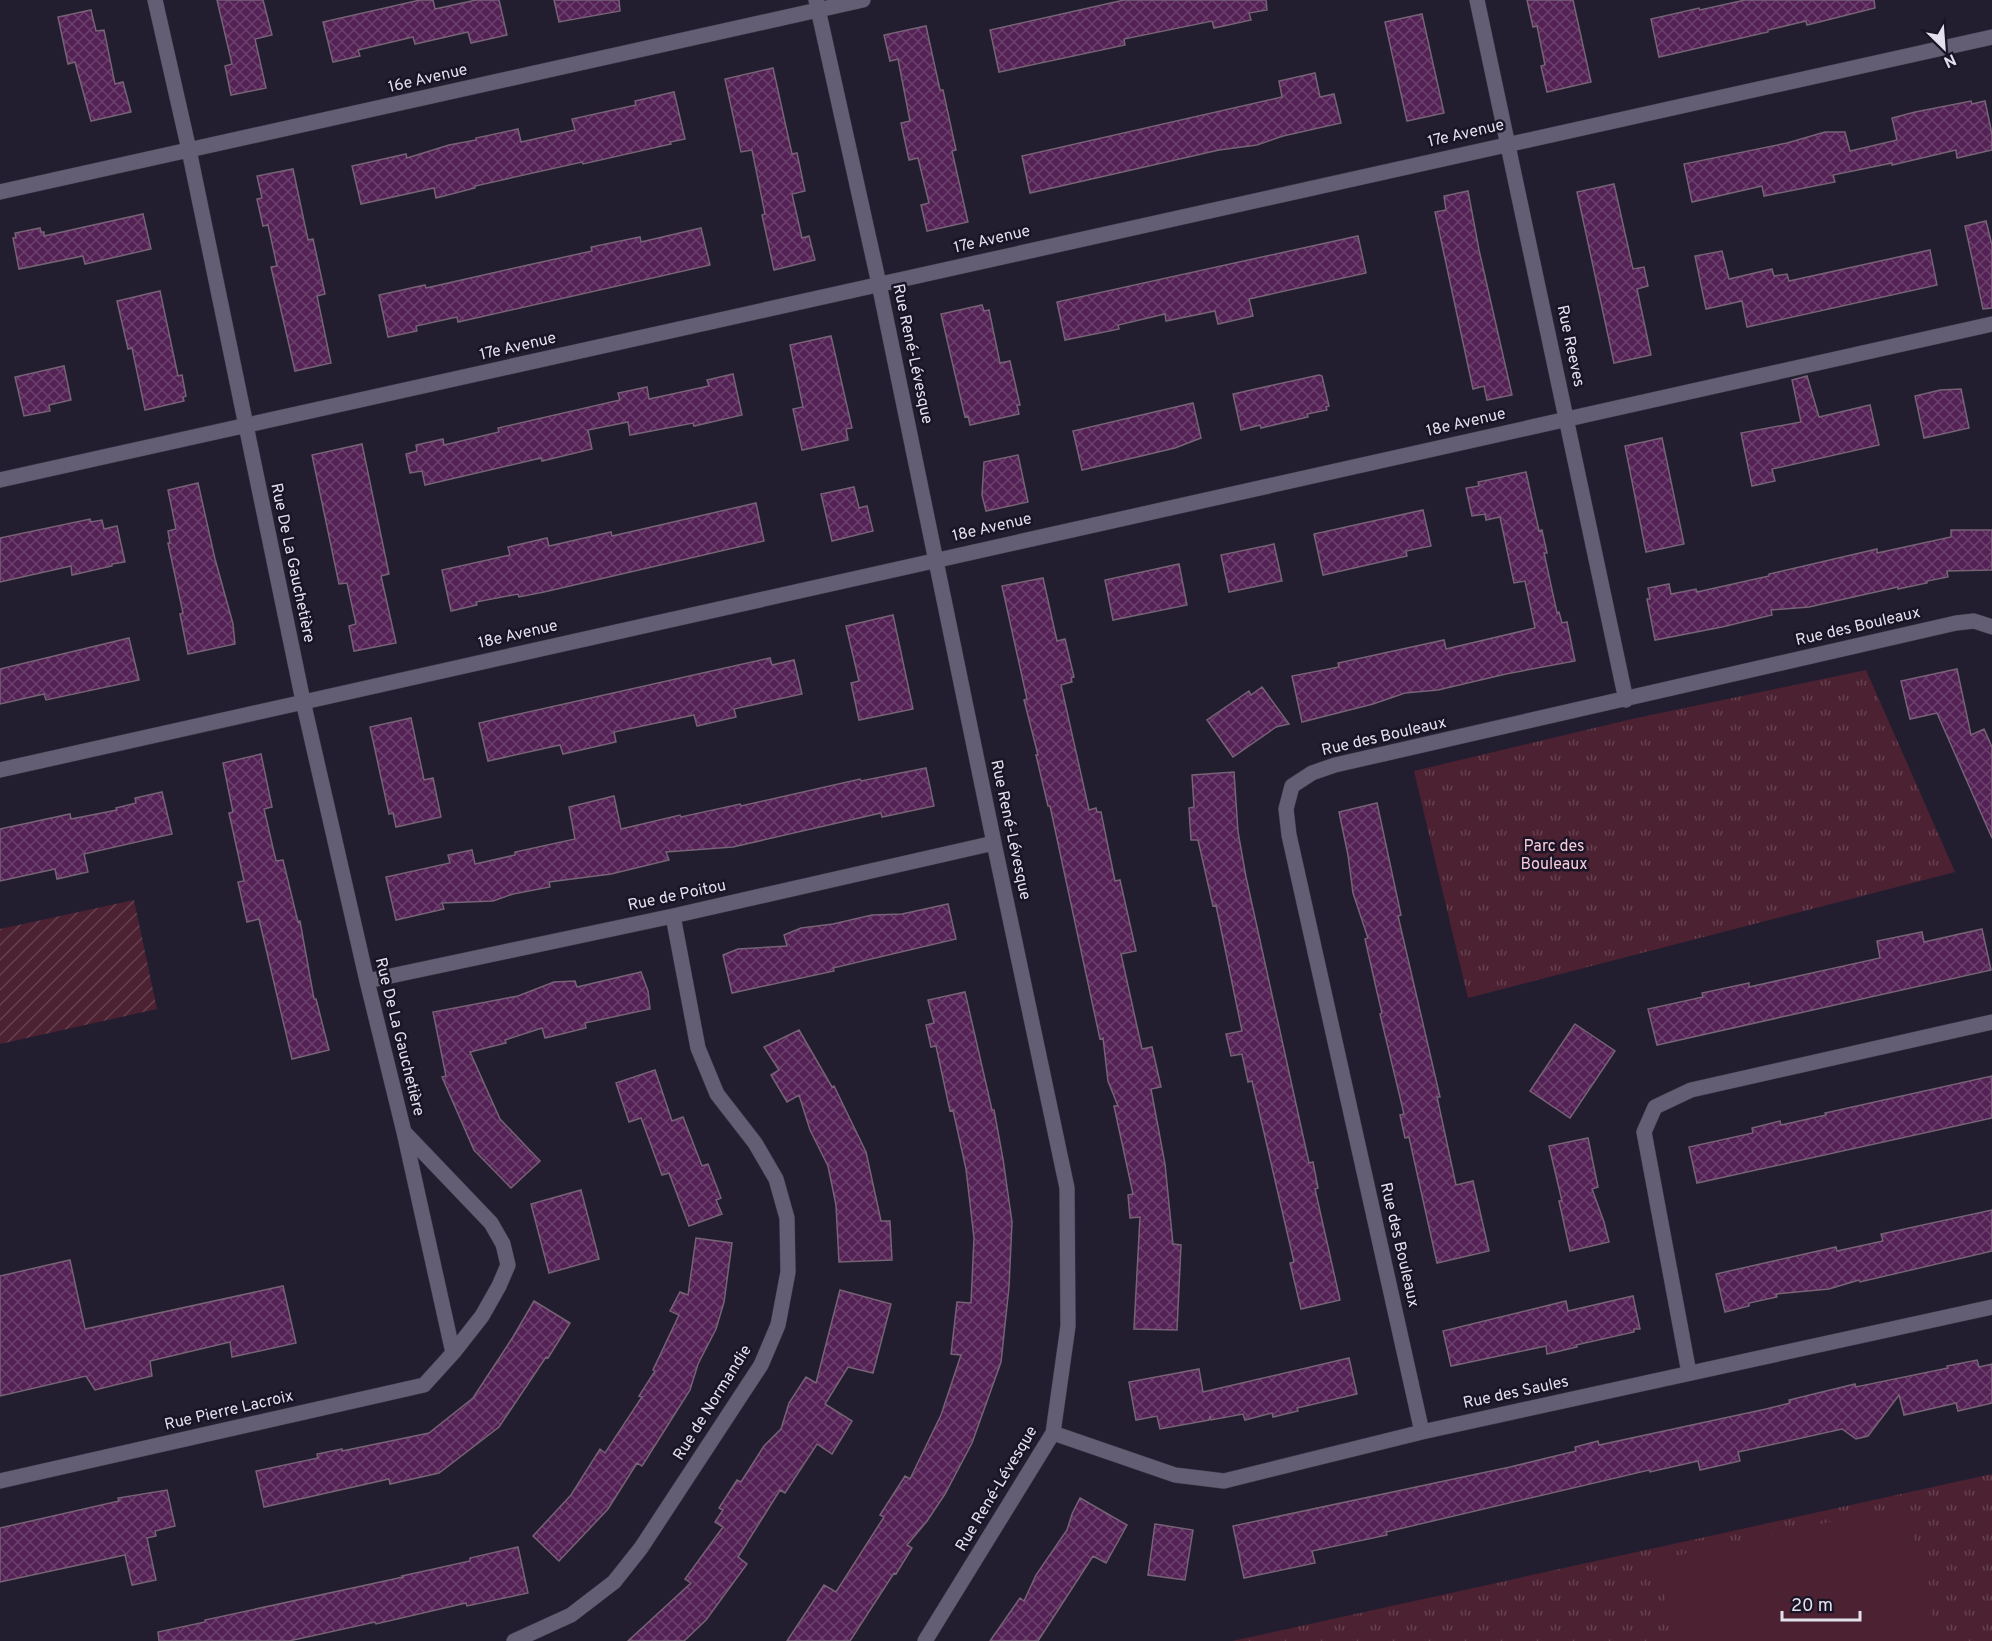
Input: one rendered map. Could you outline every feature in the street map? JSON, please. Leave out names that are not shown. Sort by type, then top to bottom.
[{"type":"street","name":"Rue De La Gauchetière","points":[[155,0],[189,150],[244,426],[303,701],[453,1353]]},
{"type":"street","name":"16e Avenue","points":[[0,192],[817,5],[863,0]]},
{"type":"street","name":"Rue Reeves","points":[[1477,0],[1626,700]]},
{"type":"street","name":"Rue René-Lévesque","points":[[817,5],[879,284],[1067,1188],[1068,1326],[1053,1434],[925,1641]]},
{"type":"street","name":"17e Avenue","points":[[0,480],[1992,37]]},
{"type":"street","name":"18e Avenue","points":[[0,770],[1992,324]]},
{"type":"street","name":"Rue des Bouleaux","points":[[1422,1432],[1289,835],[1286,808],[1292,786],[1312,773],[1335,765],[1956,623],[1974,621],[1992,627]]},
{"type":"street","name":"Rue de Poitou","points":[[367,981],[673,916],[994,843]]},
{"type":"street","name":"Rue de Normandie","points":[[514,1641],[571,1615],[614,1582],[642,1548],[761,1365],[778,1325],[788,1272],[788,1218],[776,1179],[755,1143],[717,1094],[698,1048],[673,916]]},
{"type":"street","points":[[1689,1373],[1644,1132],[1655,1107],[1691,1090],[1992,1022]]},
{"type":"street","name":"Rue De La Gauchetière","points":[[404,1132],[491,1223],[503,1244],[508,1265],[482,1316],[453,1353]]},
{"type":"street","name":"Rue des Saules","points":[[1053,1434],[1175,1475],[1224,1481],[1422,1432],[1992,1307]]},
{"type":"street","name":"Rue Pierre Lacroix","points":[[0,1481],[424,1385],[453,1353]]},
{"type":"green space","name":"Parc des Bouleaux","points":[[1866,670],[1955,872],[1468,998],[1414,771],[1632,719]]},
{"type":"green space","points":[[134,900],[157,1009],[0,1044],[0,929]]},
{"type":"green space","points":[[1992,1474],[1992,1641],[1232,1641]]},
{"type":"green space","points":[[1907,1505],[1937,1641],[1675,1641],[1657,1560]]},
{"type":"building","points":[[217,0],[263,0],[272,35],[255,39],[266,88],[231,95],[225,66],[232,64]]},
{"type":"building","points":[[420,0],[433,0],[435,9],[476,0],[499,0],[507,35],[471,43],[468,32],[415,44],[413,37],[358,50],[360,56],[333,62],[323,22]]},
{"type":"building","points":[[554,0],[619,0],[620,11],[559,22]]},
{"type":"building","points":[[1124,0],[1266,0],[1267,10],[1249,13],[1251,20],[1214,28],[1212,21],[1124,39],[1125,45],[999,72],[990,30]]},
{"type":"building","points":[[1527,0],[1573,0],[1591,82],[1547,92],[1541,66],[1545,65],[1537,26],[1533,27]]},
{"type":"building","points":[[1745,0],[1874,0],[1875,8],[1807,25],[1806,21],[1659,57],[1651,19]]},
{"type":"building","points":[[91,10],[96,31],[104,30],[115,84],[123,82],[131,112],[91,121],[75,62],[68,64],[58,17]]},
{"type":"building","points":[[1422,14],[1444,113],[1407,121],[1385,22]]},
{"type":"building","points":[[926,26],[956,150],[952,151],[968,222],[927,231],[921,205],[929,203],[918,158],[909,160],[901,123],[910,121],[898,59],[890,61],[884,35]]},
{"type":"building","points":[[773,68],[792,154],[797,153],[805,191],[792,194],[802,238],[809,236],[815,260],[774,270],[762,215],[765,214],[752,150],[741,152],[725,79]]},
{"type":"building","points":[[1315,73],[1320,97],[1334,94],[1341,123],[1283,136],[1257,145],[1219,150],[1030,193],[1022,156],[1282,97],[1279,81]]},
{"type":"building","points":[[674,92],[685,139],[583,164],[582,162],[475,186],[475,188],[436,198],[434,188],[361,204],[352,166],[406,154],[407,158],[449,145],[518,129],[521,142],[575,130],[572,119],[636,105],[635,101]]},
{"type":"building","points":[[1971,101],[1972,104],[1985,101],[1992,134],[1992,150],[1957,158],[1956,150],[1892,165],[1892,163],[1833,175],[1835,182],[1764,196],[1762,186],[1692,202],[1684,164],[1787,143],[1825,132],[1845,132],[1850,151],[1897,140],[1892,118]]},
{"type":"building","points":[[293,169],[308,240],[313,239],[325,294],[317,296],[331,363],[295,371],[271,267],[277,266],[268,225],[263,226],[257,199],[262,198],[257,176]]},
{"type":"building","points":[[1614,184],[1633,269],[1644,267],[1648,286],[1637,289],[1651,355],[1614,363],[1577,192]]},
{"type":"building","points":[[1468,191],[1512,395],[1487,400],[1484,386],[1473,389],[1435,212],[1446,210],[1444,196]]},
{"type":"building","points":[[143,214],[151,249],[85,264],[83,256],[19,269],[13,238],[16,238],[15,233],[40,228],[44,236]]},
{"type":"building","points":[[1986,221],[1992,245],[1992,308],[1983,309],[1965,226]]},
{"type":"building","points":[[701,228],[710,265],[458,322],[457,317],[416,326],[417,331],[388,337],[379,295],[425,285],[426,288],[592,251],[591,247],[640,237],[641,242]]},
{"type":"building","points":[[1358,236],[1366,273],[1249,299],[1253,316],[1218,324],[1215,311],[1166,321],[1165,314],[1118,325],[1119,329],[1065,340],[1057,302]]},
{"type":"building","points":[[1930,250],[1937,285],[1747,327],[1742,301],[1706,309],[1695,256],[1722,251],[1729,279],[1772,269],[1774,276],[1787,274],[1789,281]]},
{"type":"building","points":[[160,291],[178,376],[182,375],[186,396],[183,397],[184,401],[145,410],[132,348],[128,349],[117,301]]},
{"type":"building","points":[[982,305],[984,311],[989,310],[1000,363],[1010,361],[1020,405],[1017,405],[1019,414],[970,425],[968,416],[965,417],[941,314]]},
{"type":"building","points":[[831,336],[852,428],[846,429],[848,440],[802,450],[793,409],[803,407],[790,345]]},
{"type":"building","points":[[64,366],[71,400],[49,405],[50,411],[24,416],[15,377]]},
{"type":"building","points":[[733,374],[742,415],[694,426],[693,423],[630,435],[628,422],[588,430],[592,449],[542,461],[541,458],[425,485],[422,471],[410,473],[406,454],[417,451],[416,445],[443,439],[444,445],[499,432],[498,428],[620,400],[618,393],[647,387],[649,399],[709,386],[707,380]]},
{"type":"building","points":[[1322,376],[1329,406],[1326,407],[1327,410],[1261,428],[1260,425],[1241,430],[1233,394]]},
{"type":"building","points":[[1807,376],[1819,417],[1870,405],[1879,445],[1772,469],[1775,481],[1752,486],[1741,433],[1801,422],[1792,380]]},
{"type":"building","points":[[1961,389],[1969,428],[1924,438],[1915,396],[1940,390]]},
{"type":"building","points":[[1193,403],[1201,438],[1175,448],[1082,470],[1073,431]]},
{"type":"building","points":[[1662,438],[1684,544],[1646,552],[1625,446]]},
{"type":"building","points":[[362,444],[389,574],[381,576],[396,643],[354,651],[349,626],[356,624],[347,583],[339,584],[312,455]]},
{"type":"building","points":[[1018,455],[1028,502],[986,511],[982,495],[984,462]]},
{"type":"building","points":[[1526,472],[1539,531],[1542,530],[1547,553],[1544,553],[1557,613],[1559,612],[1562,623],[1567,622],[1575,661],[1438,690],[1405,693],[1373,704],[1302,722],[1292,676],[1339,667],[1338,663],[1444,640],[1446,649],[1535,628],[1525,581],[1514,583],[1500,517],[1486,520],[1485,514],[1472,516],[1466,488],[1479,486],[1478,482]]},
{"type":"building","points":[[198,483],[215,559],[233,624],[235,644],[188,654],[180,614],[183,613],[168,543],[170,543],[168,531],[176,529],[168,490]]},
{"type":"building","points":[[854,487],[859,508],[867,506],[873,531],[832,541],[821,494]]},
{"type":"building","points":[[756,503],[764,541],[544,592],[519,597],[518,594],[476,602],[477,605],[451,611],[442,570],[510,555],[508,547],[547,538],[549,546],[611,532],[612,536]]},
{"type":"building","points":[[1423,510],[1431,546],[1406,551],[1407,556],[1323,575],[1314,534]]},
{"type":"building","points":[[90,519],[91,522],[102,520],[104,529],[117,526],[125,562],[72,575],[71,566],[0,582],[0,538]]},
{"type":"building","points":[[1951,530],[1992,530],[1992,570],[1947,571],[1948,577],[1927,581],[1927,583],[1898,589],[1898,587],[1809,607],[1771,610],[1772,615],[1655,640],[1647,599],[1650,599],[1648,588],[1669,584],[1671,594],[1696,589],[1697,592],[1877,549],[1877,553],[1951,537]]},
{"type":"building","points":[[1274,544],[1282,581],[1229,592],[1221,555]]},
{"type":"building","points":[[1179,564],[1187,605],[1113,620],[1105,580]]},
{"type":"building","points":[[1043,578],[1057,641],[1065,639],[1074,677],[1071,678],[1072,682],[1061,685],[1089,810],[1096,808],[1097,812],[1101,812],[1115,881],[1120,880],[1136,951],[1121,954],[1142,1049],[1152,1047],[1161,1087],[1151,1089],[1165,1164],[1173,1244],[1181,1245],[1177,1330],[1134,1329],[1140,1217],[1130,1218],[1128,1195],[1133,1194],[1114,1106],[1118,1106],[1108,1081],[1103,1038],[1100,1039],[1050,806],[1048,806],[1036,755],[1038,755],[1024,700],[1027,699],[1002,586]]},
{"type":"building","points":[[893,615],[913,709],[859,720],[851,683],[859,681],[846,626]]},
{"type":"building","points":[[129,638],[139,680],[46,700],[44,694],[0,704],[0,669]]},
{"type":"building","points":[[770,658],[772,665],[794,660],[802,694],[734,709],[736,717],[697,726],[694,715],[614,732],[616,742],[563,754],[560,745],[488,761],[479,723]]},
{"type":"building","points":[[1957,669],[1971,735],[1984,729],[1992,747],[1992,838],[1937,713],[1910,719],[1901,681]]},
{"type":"building","points":[[1262,687],[1289,724],[1276,727],[1233,757],[1207,720],[1249,691],[1251,695]]},
{"type":"building","points":[[411,718],[424,780],[433,778],[441,817],[396,827],[393,813],[389,814],[370,727]]},
{"type":"building","points":[[261,754],[272,807],[264,809],[276,861],[283,860],[298,922],[300,921],[314,999],[316,999],[329,1050],[292,1059],[259,919],[247,922],[238,882],[244,881],[229,813],[233,812],[223,763]]},
{"type":"building","points":[[926,768],[934,806],[882,817],[881,813],[733,847],[666,852],[669,860],[611,874],[549,882],[550,887],[513,894],[493,901],[442,903],[444,909],[396,920],[386,877],[450,863],[448,855],[472,850],[475,864],[515,855],[515,852],[575,839],[569,807],[614,796],[621,829],[680,815],[681,817],[740,804],[741,806],[860,779],[861,781]]},
{"type":"building","points":[[1234,772],[1238,832],[1246,877],[1309,1163],[1313,1162],[1318,1188],[1315,1189],[1340,1300],[1301,1309],[1290,1263],[1294,1262],[1252,1081],[1248,1082],[1242,1054],[1231,1056],[1226,1034],[1242,1031],[1216,905],[1213,906],[1198,840],[1191,840],[1189,808],[1194,807],[1192,775]]},
{"type":"building","points":[[162,792],[172,834],[84,854],[88,872],[57,879],[55,869],[0,881],[0,829],[70,814],[71,819],[117,810],[116,808],[136,803],[135,798]]},
{"type":"building","points":[[1377,803],[1401,915],[1398,916],[1440,1097],[1437,1097],[1456,1185],[1473,1181],[1489,1251],[1437,1263],[1409,1137],[1405,1138],[1400,1115],[1404,1114],[1380,1014],[1382,1013],[1365,939],[1368,938],[1353,893],[1339,812]]},
{"type":"building","points":[[948,904],[956,939],[833,968],[834,971],[732,993],[723,955],[738,949],[787,946],[784,935],[801,928],[833,924],[872,915],[902,914]]},
{"type":"building","points":[[1982,929],[1991,970],[1657,1045],[1648,1009],[1703,997],[1702,993],[1749,983],[1749,987],[1880,958],[1877,941],[1922,932],[1924,942]]},
{"type":"building","points":[[641,972],[648,991],[650,1009],[585,1023],[586,1028],[545,1038],[542,1028],[505,1040],[506,1043],[470,1052],[500,1119],[540,1161],[511,1188],[474,1150],[442,1077],[446,1076],[433,1012],[518,996],[554,982],[575,981],[577,987]]},
{"type":"building","points":[[965,992],[992,1110],[994,1110],[1012,1222],[1009,1287],[1001,1362],[972,1443],[945,1494],[907,1545],[912,1548],[850,1641],[787,1641],[824,1585],[836,1592],[884,1517],[880,1515],[905,1476],[910,1479],[941,1415],[961,1355],[951,1354],[957,1302],[971,1303],[974,1238],[966,1169],[953,1110],[950,1111],[936,1046],[931,1047],[926,1025],[934,1023],[928,1000]]},
{"type":"building","points":[[1575,1024],[1615,1051],[1570,1118],[1530,1091]]},
{"type":"building","points":[[799,1030],[832,1087],[834,1086],[866,1152],[881,1221],[890,1221],[892,1260],[839,1262],[836,1205],[828,1166],[810,1130],[799,1095],[787,1102],[771,1075],[779,1070],[764,1047]]},
{"type":"building","points":[[655,1070],[672,1121],[683,1117],[702,1166],[708,1164],[721,1198],[716,1200],[722,1214],[689,1226],[669,1173],[662,1175],[641,1118],[629,1122],[616,1083]]},
{"type":"building","points":[[1992,1076],[1992,1118],[1697,1183],[1689,1147],[1753,1133],[1752,1128],[1780,1121],[1781,1125]]},
{"type":"building","points":[[1588,1138],[1598,1187],[1592,1189],[1609,1242],[1570,1251],[1559,1201],[1562,1201],[1549,1146]]},
{"type":"building","points":[[581,1190],[599,1259],[549,1273],[531,1204]]},
{"type":"building","points":[[1992,1210],[1992,1251],[1860,1282],[1859,1280],[1829,1289],[1776,1294],[1777,1297],[1749,1303],[1749,1306],[1725,1312],[1716,1274],[1836,1247],[1837,1251],[1883,1241],[1881,1234]]},
{"type":"building","points":[[696,1238],[732,1243],[724,1302],[716,1329],[698,1364],[690,1390],[642,1466],[637,1463],[608,1509],[559,1561],[533,1536],[571,1495],[600,1449],[605,1453],[642,1397],[639,1396],[655,1371],[653,1370],[679,1315],[670,1311],[680,1292],[688,1295]]},
{"type":"building","points":[[70,1260],[85,1329],[283,1286],[296,1343],[232,1357],[230,1342],[150,1361],[152,1376],[95,1390],[86,1376],[0,1396],[0,1276]]},
{"type":"building","points":[[840,1290],[891,1304],[873,1373],[848,1367],[825,1404],[852,1421],[832,1454],[817,1444],[785,1493],[780,1490],[738,1557],[747,1564],[706,1620],[684,1641],[628,1641],[691,1583],[685,1579],[723,1527],[715,1522],[723,1510],[719,1508],[737,1480],[741,1482],[764,1446],[781,1429],[789,1403],[806,1377],[816,1383]]},
{"type":"building","points":[[1633,1296],[1640,1329],[1634,1329],[1634,1332],[1547,1354],[1546,1346],[1451,1366],[1443,1331],[1566,1301],[1568,1311]]},
{"type":"building","points":[[534,1301],[570,1323],[499,1427],[439,1473],[390,1484],[389,1479],[264,1507],[256,1471],[318,1458],[317,1454],[429,1433],[473,1398]]},
{"type":"building","points":[[1349,1358],[1357,1394],[1297,1408],[1298,1411],[1273,1417],[1272,1413],[1245,1420],[1243,1414],[1211,1420],[1210,1416],[1209,1420],[1160,1429],[1157,1416],[1136,1420],[1129,1382],[1199,1369],[1203,1392]]},
{"type":"building","points":[[1977,1360],[1979,1367],[1992,1364],[1992,1403],[1958,1411],[1956,1403],[1904,1415],[1899,1395],[1868,1436],[1856,1439],[1842,1429],[1738,1452],[1740,1461],[1700,1470],[1698,1461],[1650,1472],[1649,1470],[1386,1532],[1387,1535],[1312,1551],[1315,1563],[1244,1578],[1233,1526],[1510,1467],[1576,1451],[1575,1447],[1598,1441],[1599,1445],[1766,1409],[1790,1403],[1789,1400],[1855,1384],[1856,1387]]},
{"type":"building","points":[[167,1490],[175,1526],[155,1531],[156,1536],[147,1538],[156,1580],[132,1585],[125,1555],[0,1582],[0,1528],[119,1501],[118,1498]]},
{"type":"building","points":[[1080,1498],[1127,1525],[1106,1563],[1093,1556],[1038,1641],[990,1641],[1020,1598],[1024,1601],[1036,1575],[1067,1530]]},
{"type":"building","points":[[1155,1524],[1193,1530],[1185,1580],[1148,1575]]},
{"type":"building","points":[[518,1547],[528,1593],[467,1606],[466,1603],[289,1641],[159,1641],[158,1632],[403,1577]]}]
